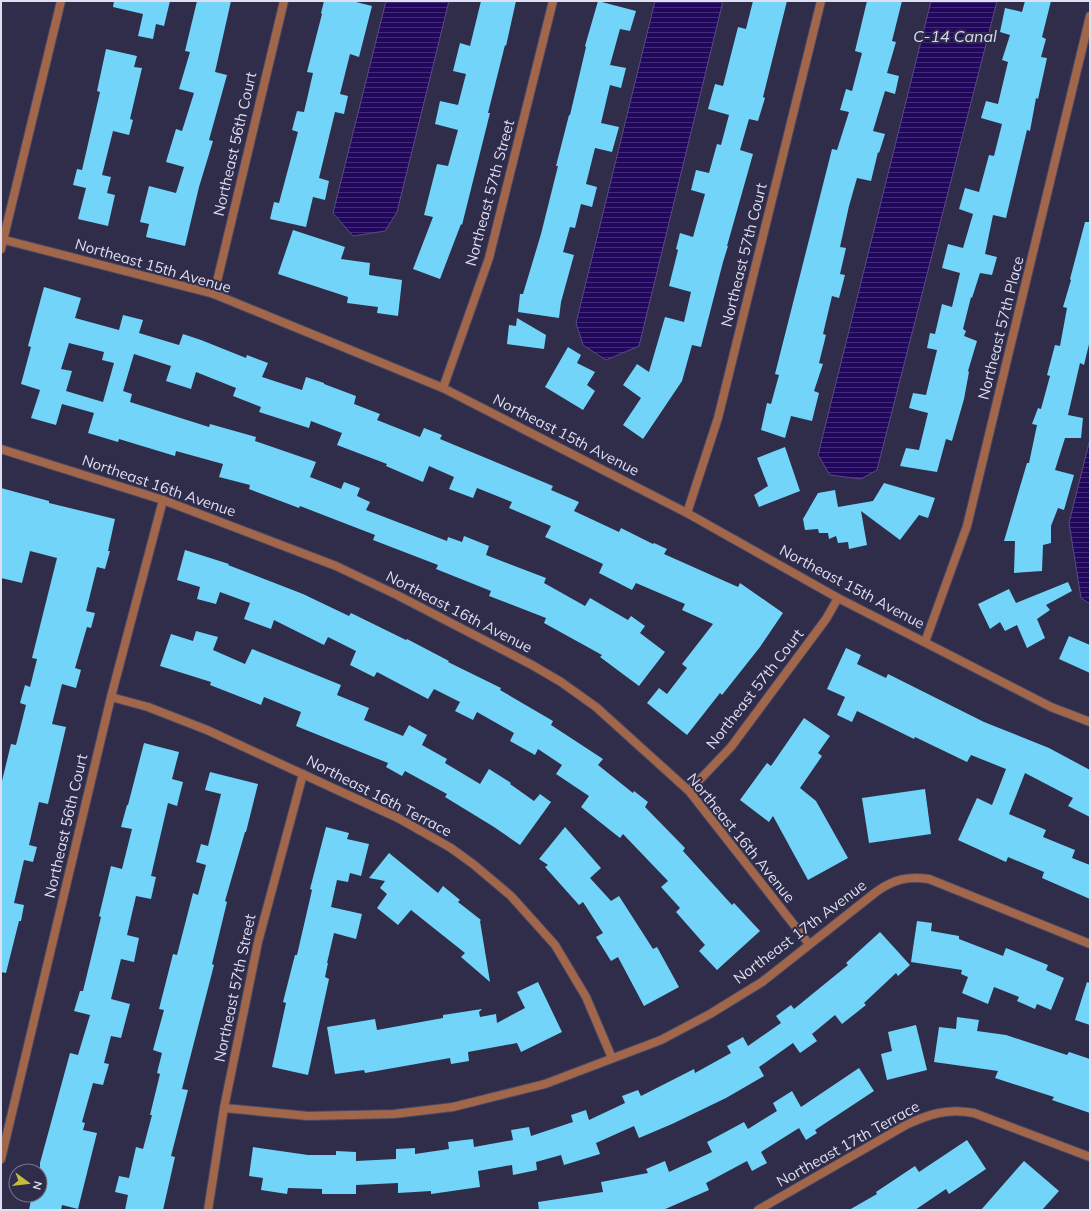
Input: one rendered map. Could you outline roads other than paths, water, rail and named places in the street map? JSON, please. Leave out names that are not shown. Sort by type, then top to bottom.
[{"type":"street","points":[[1,249],[2,239],[61,1]]},
{"type":"street","name":"Northeast 56th Court","points":[[214,294],[284,1]]},
{"type":"street","name":"Northeast 57th Street","points":[[443,388],[489,258],[552,1]]},
{"type":"street","name":"Northeast 57th Court","points":[[687,513],[718,418],[821,1]]},
{"type":"street","name":"Northeast 57th Place","points":[[925,642],[968,526],[1090,16]]},
{"type":"street","name":"Northeast 15th Avenue","points":[[2,239],[214,294],[443,388],[687,513],[838,598],[1051,707],[1090,722]]},
{"type":"street","name":"Northeast 16th Avenue","points":[[1,449],[163,500],[336,566],[397,595],[532,664],[561,682],[596,707],[688,791],[809,944]]},
{"type":"street","name":"Northeast 56th Court","points":[[1,1159],[111,697],[163,500]]},
{"type":"street","name":"Northeast 57th Court","points":[[688,791],[731,747],[826,619],[838,598]]},
{"type":"street","name":"Northeast 16th Terrace","points":[[111,697],[148,707],[207,730],[398,818],[451,848],[473,864],[511,896],[555,946],[586,997],[612,1058]]},
{"type":"street","name":"Northeast 57th Street","points":[[208,1210],[224,1108],[258,942],[303,774]]},
{"type":"street","name":"Northeast 17th Avenue","points":[[224,1108],[308,1116],[394,1114],[453,1107],[545,1084],[661,1040],[710,1014],[762,982],[888,884],[898,880],[915,877],[929,879],[1090,944]]},
{"type":"street","name":"Northeast 17th Terrace","points":[[758,1210],[906,1125],[926,1116],[944,1112],[960,1110],[974,1113],[1090,1157]]},
{"type":"water","points":[[386,1],[449,1],[397,212],[385,231],[353,236],[333,213]]},
{"type":"water","points":[[655,1],[723,1],[639,346],[606,360],[583,345],[576,323]]},
{"type":"water","name":"C-14 Canal","points":[[931,1],[997,1],[877,470],[861,479],[830,475],[818,455]]},
{"type":"water","points":[[1090,439],[1090,604],[1081,598],[1069,523]]}]
